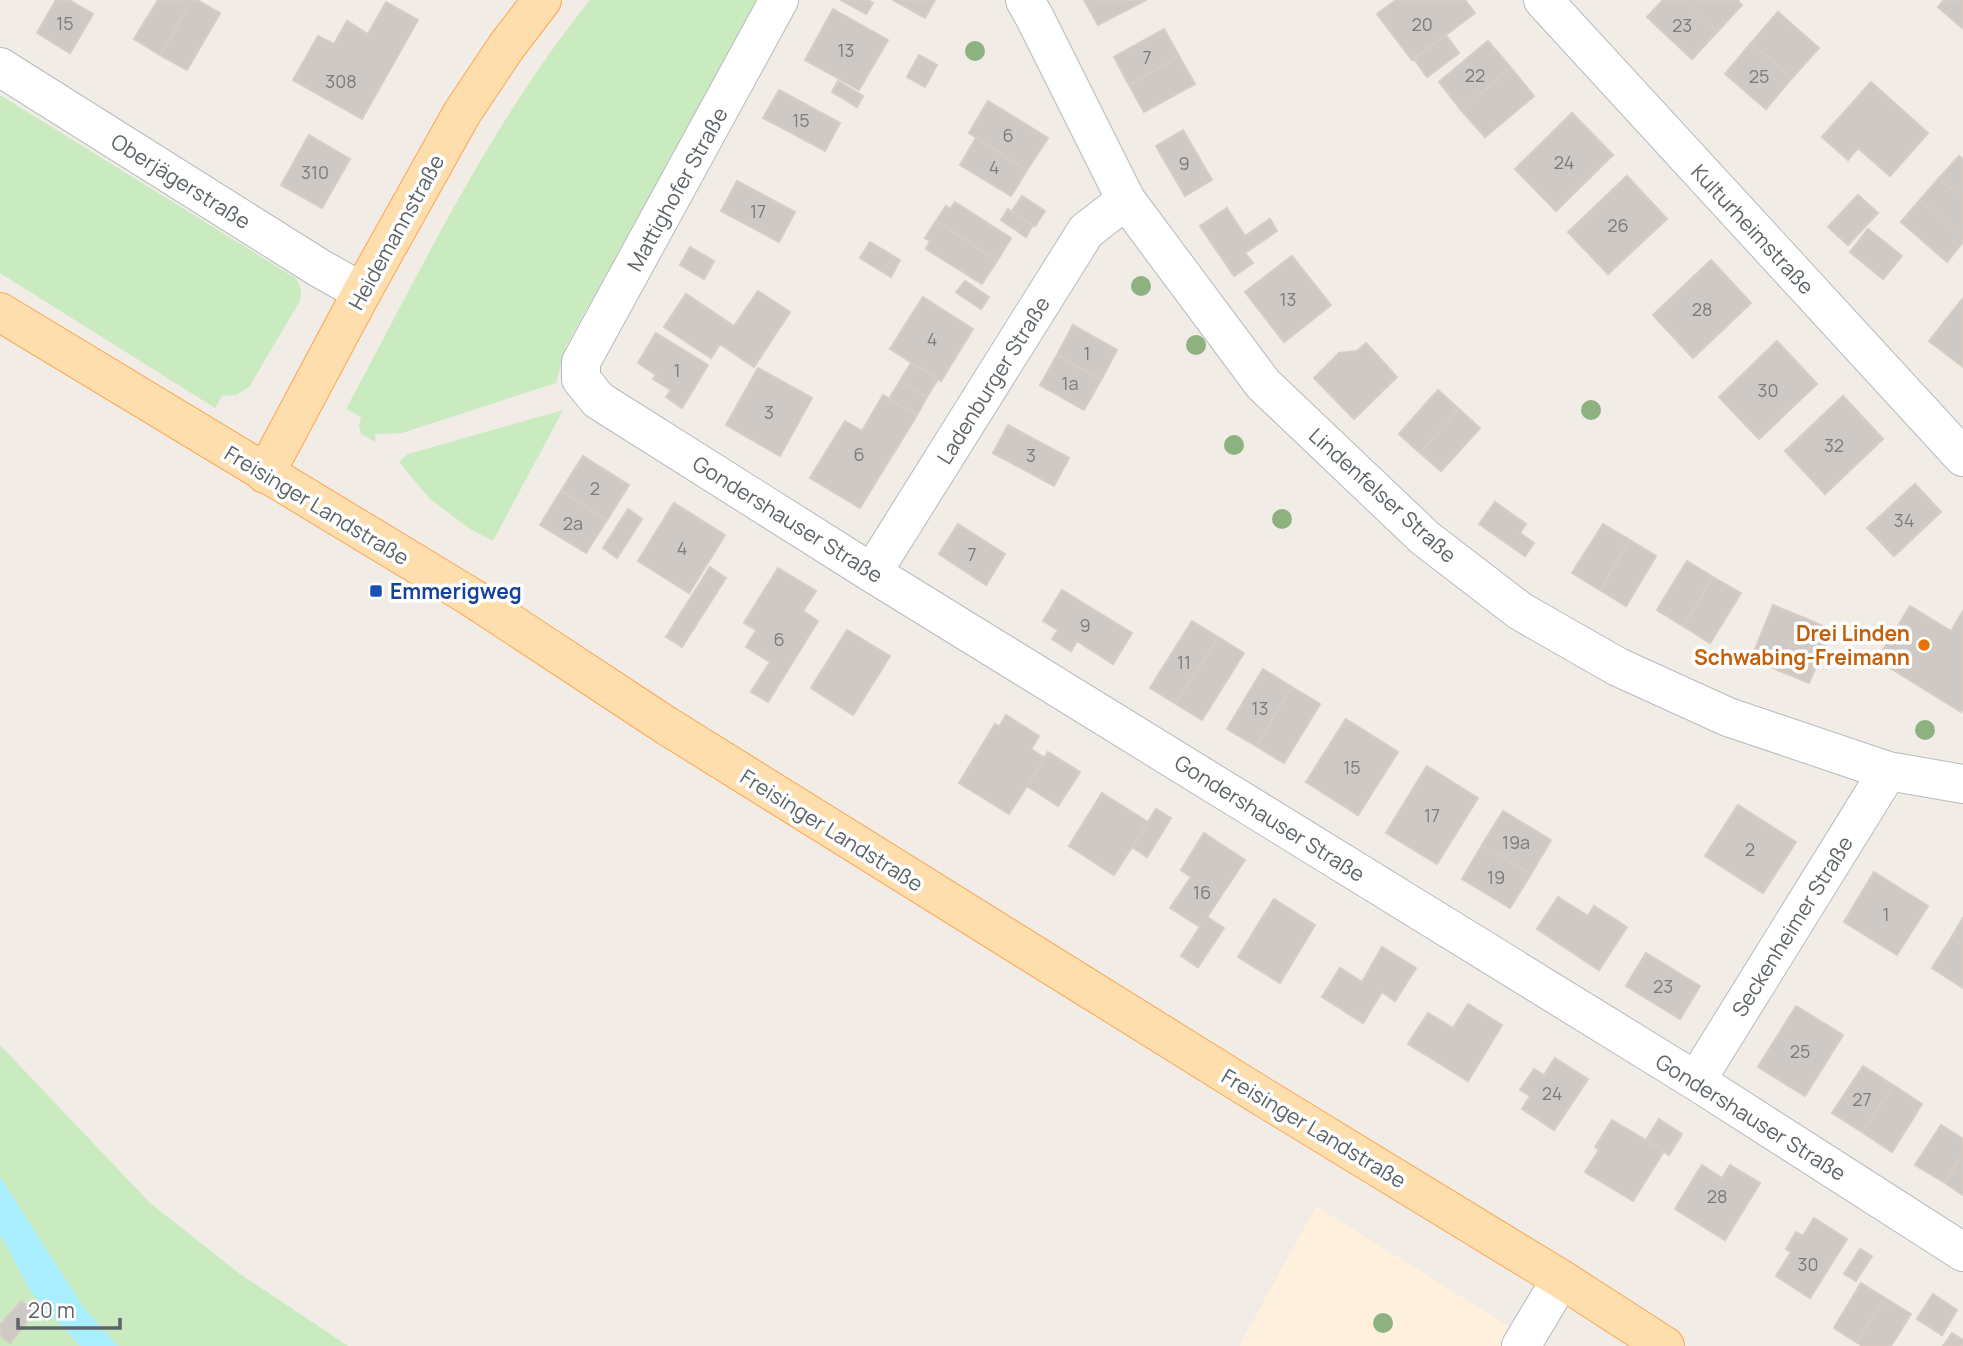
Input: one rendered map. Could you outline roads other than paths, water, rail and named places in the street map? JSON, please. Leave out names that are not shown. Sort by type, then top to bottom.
[{"type":"main road","name":"Heidemannstraße","points":[[265,474],[462,113],[506,47],[542,0]]},
{"type":"main road","name":"Freisinger Landstraße","points":[[0,312],[471,597],[667,726],[1665,1346]]},
{"type":"street","name":"Mattighofer Straße","points":[[581,379],[582,362],[779,0]]},
{"type":"street","name":"Lindenfelser Straße","points":[[1025,0],[1126,200],[1263,384],[1424,538],[1520,611],[1618,667],[1728,718],[1888,771],[1963,784]]},
{"type":"street","name":"Kulturheimstraße","points":[[1543,0],[1963,457]]},
{"type":"street","name":"Oberjägerstraße","points":[[0,67],[321,269],[362,292]]},
{"type":"street","name":"Ladenburger Straße","points":[[872,573],[1086,232],[1126,200]]},
{"type":"street","name":"Gondershauser Straße","points":[[581,379],[598,400],[872,573],[1696,1081],[1963,1252]]},
{"type":"street","name":"Seckenheimer Straße","points":[[1696,1081],[1888,771]]},
{"type":"street","points":[[1521,1346],[1561,1279]]},
{"type":"water","points":[[0,1177],[84,1308],[118,1346],[80,1346],[31,1292],[0,1234]]},
{"type":"place","name":"Emmerigweg","points":[[376,591]]},
{"type":"place","name":"Drei Linden Schwabing-Freimann","points":[[1924,645]]}]
